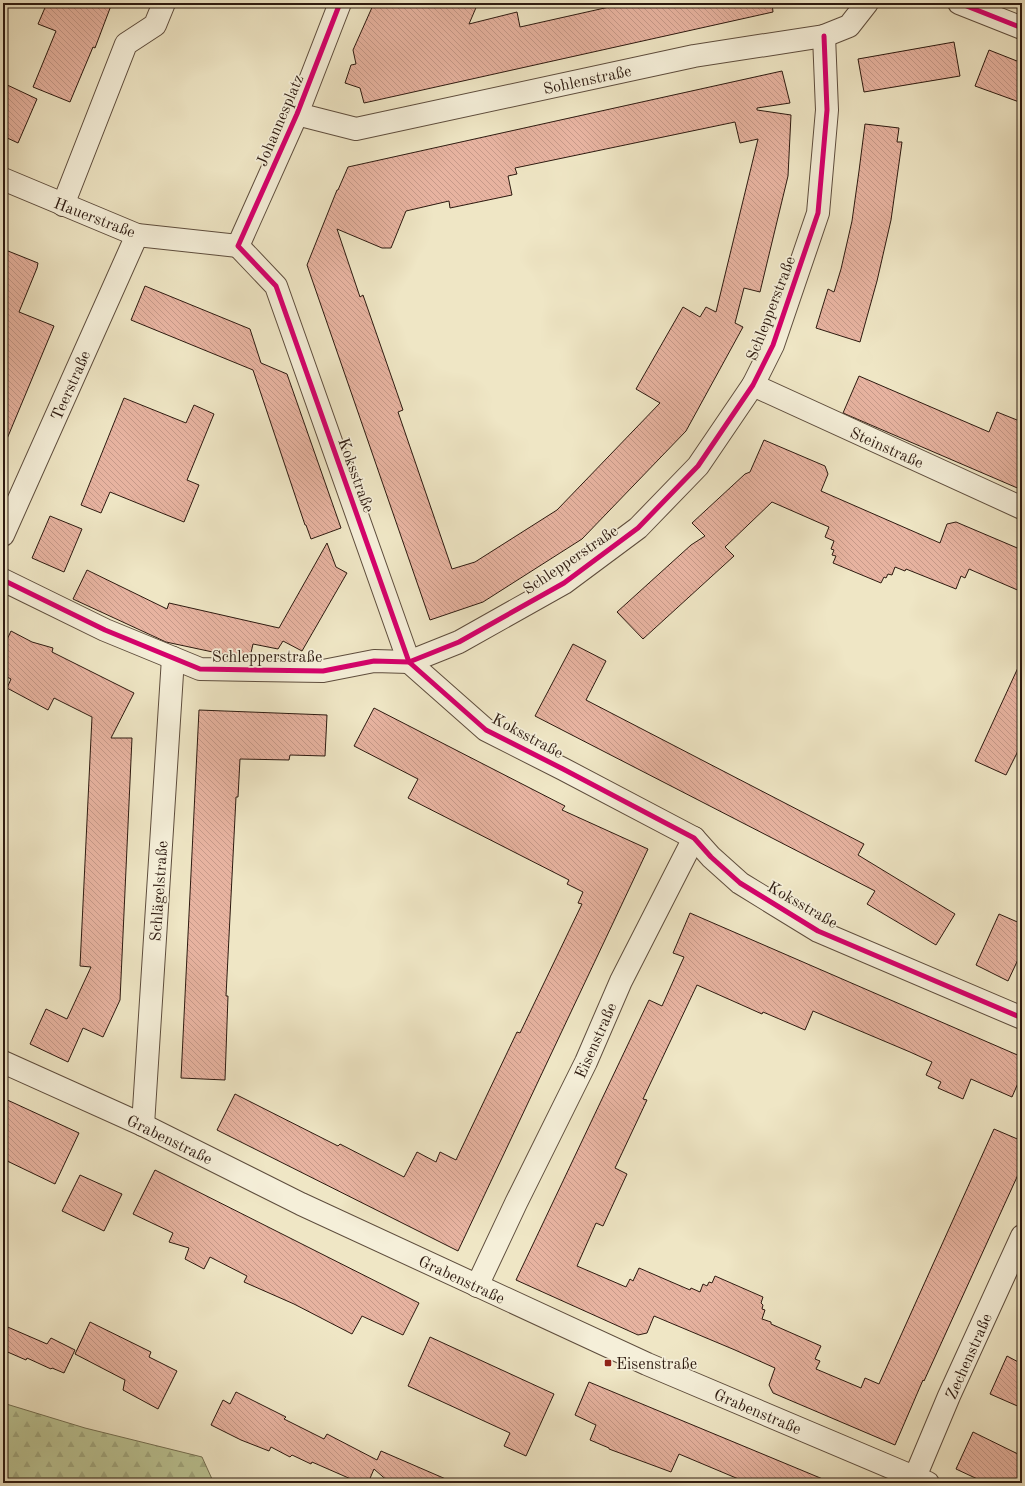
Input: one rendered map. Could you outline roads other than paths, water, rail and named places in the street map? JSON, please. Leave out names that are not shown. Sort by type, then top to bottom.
[{"type":"street","points":[[63,205],[126,44],[155,25],[164,3]]},
{"type":"street","name":"Johannesplatz","points":[[238,246],[297,114],[340,3]]},
{"type":"street","name":"Sohlenstraße","points":[[297,114],[356,129],[694,56],[824,36],[849,26],[867,3]]},
{"type":"street","points":[[959,3],[1022,28]]},
{"type":"street","name":"Schlepperstraße","points":[[3,580],[105,630],[200,670],[323,671],[374,661],[409,662],[459,642],[564,583],[638,528],[698,466],[753,385],[773,345],[818,213],[828,110],[824,36]]},
{"type":"street","name":"Hauerstraße","points":[[3,179],[63,205],[137,234],[238,246]]},
{"type":"street","name":"Teerstraße","points":[[3,536],[137,234]]},
{"type":"street","name":"Koksstraße","points":[[238,246],[276,286],[409,662],[486,730],[563,768],[694,838],[711,857],[740,883],[818,931],[1022,1018]]},
{"type":"street","name":"Steinstraße","points":[[753,385],[1022,508]]},
{"type":"street","name":"Schlägelstraße","points":[[143,1125],[173,658]]},
{"type":"street","name":"Eisenstraße","points":[[477,1286],[516,1203],[586,1062],[621,981],[694,838]]},
{"type":"street","name":"Grabenstraße","points":[[3,1062],[143,1125],[301,1204],[647,1364],[921,1480]]},
{"type":"street","name":"Zechenstraße","points":[[921,1480],[949,1396],[1022,1236]]},
{"type":"waterway","points":[[3,1482],[9,1483]]},
{"type":"place","name":"Eisenstraße","points":[[608,1363]]}]
